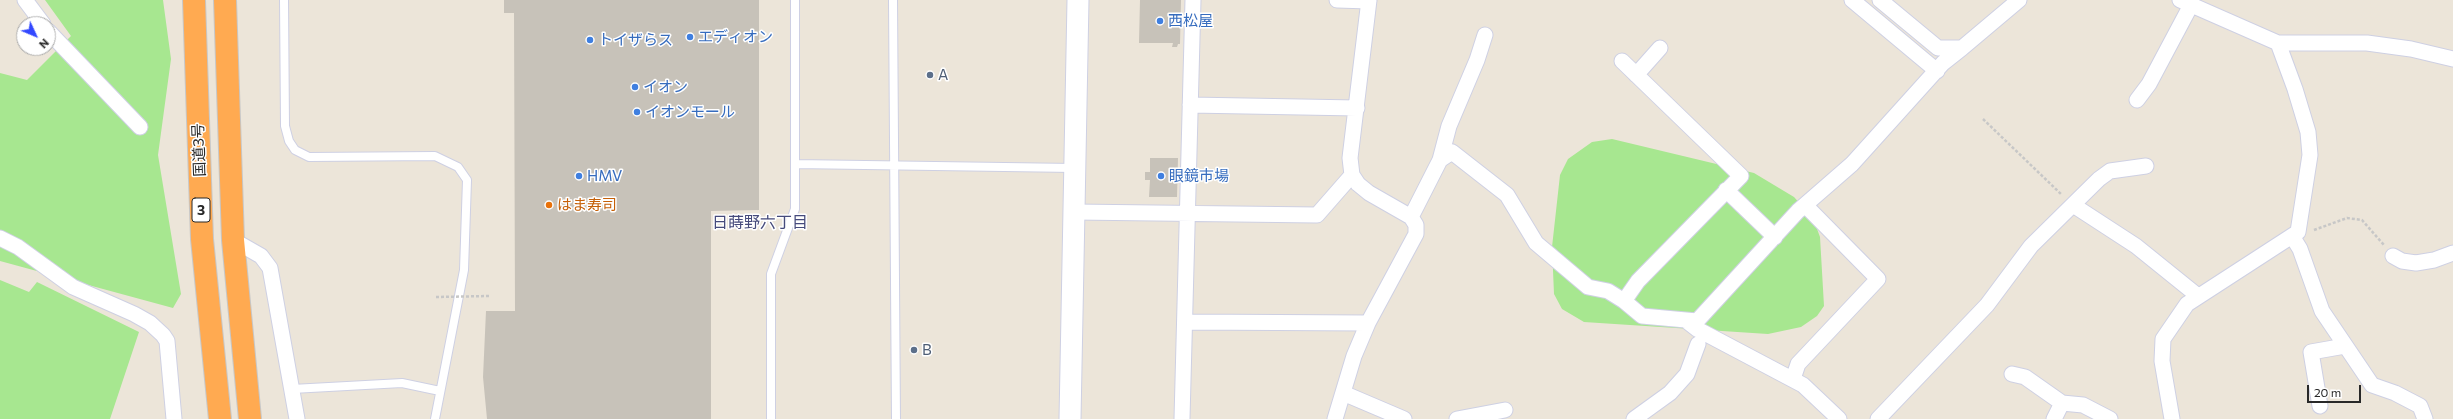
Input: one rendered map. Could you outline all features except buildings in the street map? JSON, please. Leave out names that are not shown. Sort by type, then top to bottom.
[{"type":"highway","name":"国道3号","points":[[194,0],[202,239],[220,419]]},
{"type":"highway","name":"国道3号","points":[[225,0],[233,240],[250,419]]},
{"type":"street","points":[[25,0],[37,16]]},
{"type":"street","points":[[1070,419],[1078,0]]},
{"type":"street","points":[[1182,419],[1193,0]]},
{"type":"street","points":[[1335,419],[1354,356],[1368,323],[1416,234],[1416,225],[1411,217],[1369,193],[1358,184],[1352,175],[1350,158],[1369,0],[1337,0]]},
{"type":"street","points":[[1852,0],[1937,70]]},
{"type":"street","points":[[1880,0],[1938,48],[1962,48]]},
{"type":"street","points":[[1440,160],[1452,152],[1507,195],[1536,243],[1588,287],[1608,291],[1624,301],[1642,316],[1688,322],[1697,321],[1805,206],[1852,164],[1937,70],[2019,0]]},
{"type":"street","points":[[2138,100],[2149,84],[2186,2],[2278,43],[2367,43],[2411,49],[2453,59]]},
{"type":"street","points":[[1411,217],[1440,160],[1449,126],[1477,60],[1485,35]]},
{"type":"street","points":[[56,39],[140,127]]},
{"type":"street","points":[[2278,43],[2308,132],[2310,155],[2295,234],[2322,311],[2372,385],[2396,393],[2420,406],[2425,419]]},
{"type":"street","points":[[1636,75],[1660,48]]},
{"type":"street","points":[[1622,61],[1741,176],[1638,281],[1624,301]]},
{"type":"street","points":[[1190,105],[1356,108]]},
{"type":"street","points":[[1878,419],[1987,305],[2031,246],[2099,179],[2110,171],[2146,166]]},
{"type":"street","points":[[1074,212],[1317,215],[1352,175]]},
{"type":"street","points":[[1726,190],[1775,237]]},
{"type":"street","points":[[2073,205],[2136,246],[2198,296]]},
{"type":"street","points":[[1793,379],[1798,364],[1878,279],[1805,206]]},
{"type":"street","points":[[2172,419],[2162,361],[2162,339],[2186,304],[2295,234]]},
{"type":"street","points":[[0,238],[18,247],[73,287],[134,314],[150,323],[163,335],[167,342],[174,419]]},
{"type":"street","points":[[233,240],[261,256],[270,268],[297,419]]},
{"type":"street","points":[[2393,256],[2402,261],[2416,263],[2434,260],[2453,253]]},
{"type":"street","points":[[1184,322],[1368,323]]},
{"type":"street","points":[[1688,322],[1702,332],[1803,384],[1839,419]]},
{"type":"street","points":[[1634,419],[1670,393],[1687,374],[1698,344]]},
{"type":"street","points":[[2320,406],[2311,352],[2345,346]]},
{"type":"street","points":[[2012,374],[2025,377],[2062,403],[2083,405],[2110,419]]},
{"type":"street","points":[[1343,393],[1404,419]]},
{"type":"street","points":[[2054,419],[2062,403]]},
{"type":"street","points":[[1457,419],[1505,410]]},
{"type":"lane","points":[[284,0],[285,126],[289,141],[296,150],[309,157],[435,156],[447,160],[458,167],[467,180],[464,270],[435,419]]},
{"type":"lane","points":[[771,419],[771,274],[795,209],[795,0]]},
{"type":"lane","points":[[893,0],[896,419]]},
{"type":"lane","points":[[795,164],[1075,168]]},
{"type":"lane","points":[[292,389],[402,383],[440,391]]},
{"type":"path","points":[[1983,119],[2073,205]]},
{"type":"path","points":[[2295,234],[2308,232],[2346,218],[2362,220],[2393,256]]},
{"type":"path","points":[[436,298],[490,296]]},
{"type":"green space","points":[[45,0],[163,0],[171,59],[158,155],[181,294],[173,308],[0,261],[0,73],[27,80],[51,56],[56,56],[56,51],[71,36]]},
{"type":"green space","points":[[1612,139],[1754,173],[1794,197],[1813,218],[1820,237],[1824,306],[1817,316],[1801,327],[1768,334],[1584,322],[1562,309],[1554,294],[1552,247],[1560,175],[1568,159],[1592,142]]},
{"type":"green space","points":[[0,280],[29,292],[37,282],[139,332],[110,419],[0,419]]},
{"type":"place","name":"西松屋","points":[[1160,21]]},
{"type":"place","name":"エディオン","points":[[690,37]]},
{"type":"place","name":"トイザらス","points":[[590,40]]},
{"type":"place","name":"A","points":[[930,75]]},
{"type":"place","name":"イオン","points":[[635,87]]},
{"type":"place","name":"イオンモール","points":[[637,112]]},
{"type":"place","name":"HMV","points":[[579,176]]},
{"type":"place","name":"眼鏡市場","points":[[1161,176]]},
{"type":"place","name":"はま寿司","points":[[549,205]]},
{"type":"place","name":"B","points":[[914,350]]},
{"type":"district","name":"日蒔野六丁目","points":[[760,223]]}]
